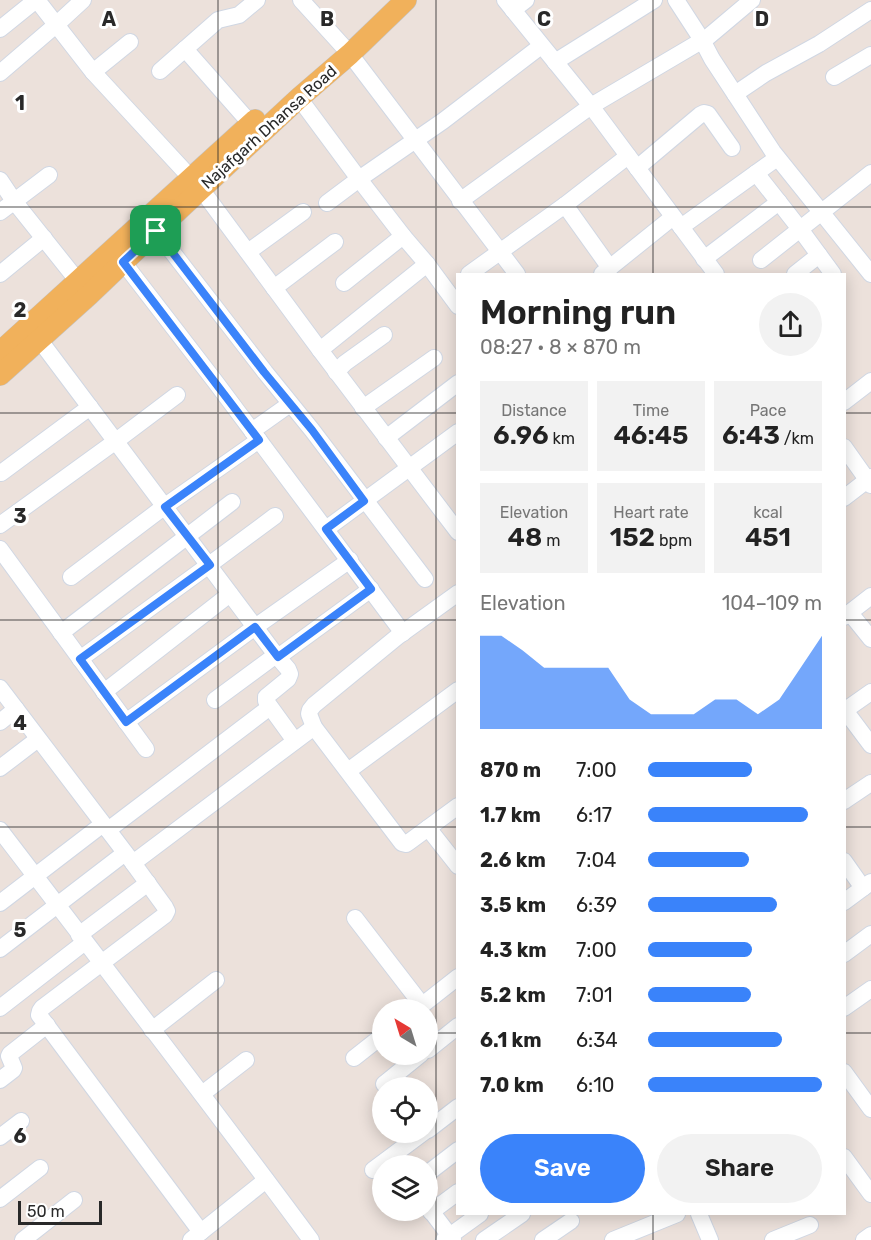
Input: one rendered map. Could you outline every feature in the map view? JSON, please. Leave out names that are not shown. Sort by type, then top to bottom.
[{"type":"main road","name":"Najafgarh Dhansa Road","points":[[0,375],[34,332],[196,183],[299,98],[386,0]]},
{"type":"main road","name":"Najafgarh Dhansa Road","points":[[84,288],[123,262],[156,231],[250,124],[405,0]]},
{"type":"main road","name":"Najafgarh Dhansa Road","points":[[0,352],[34,332]]},
{"type":"street","points":[[0,29],[37,0],[93,72],[196,183],[456,531]]},
{"type":"street","points":[[0,73],[83,0]]},
{"type":"street","points":[[160,71],[218,20],[239,15],[257,0]]},
{"type":"street","points":[[301,0],[345,48],[516,273]]},
{"type":"street","points":[[555,62],[654,0]]},
{"type":"street","points":[[676,0],[777,158],[821,213],[868,264]]},
{"type":"street","points":[[460,201],[591,106],[708,37],[752,0]]},
{"type":"street","points":[[515,3],[541,46],[591,106],[715,273]]},
{"type":"street","points":[[735,94],[871,10]]},
{"type":"street","points":[[93,72],[130,42]]},
{"type":"street","points":[[327,203],[541,46]]},
{"type":"street","points":[[185,49],[250,124]]},
{"type":"street","points":[[834,77],[871,55]]},
{"type":"street","points":[[299,98],[403,236],[427,264],[452,286]]},
{"type":"street","points":[[470,273],[565,206],[704,113],[708,114],[732,148]]},
{"type":"street","points":[[565,206],[606,271],[777,158]]},
{"type":"street","points":[[761,260],[871,172]]},
{"type":"street","points":[[756,173],[832,273]]},
{"type":"street","points":[[0,212],[50,175]]},
{"type":"street","points":[[0,180],[14,201],[84,288]]},
{"type":"street","points":[[704,259],[779,202]]},
{"type":"street","points":[[248,252],[303,212]]},
{"type":"street","points":[[156,231],[425,579]]},
{"type":"street","points":[[344,283],[403,236]]},
{"type":"street","points":[[0,274],[44,238]]},
{"type":"street","points":[[274,288],[335,242]]},
{"type":"street","points":[[796,273],[819,255]]},
{"type":"street","points":[[123,262],[403,633]]},
{"type":"street","points":[[320,350],[427,264]]},
{"type":"street","points":[[34,332],[288,669],[290,674],[288,679],[266,697],[266,701],[295,741]]},
{"type":"street","points":[[336,372],[384,335]]},
{"type":"street","points":[[363,408],[434,358]]},
{"type":"street","points":[[846,400],[871,381]]},
{"type":"street","points":[[387,438],[456,385]]},
{"type":"street","points":[[0,525],[177,395]]},
{"type":"street","points":[[71,577],[165,507],[290,404]]},
{"type":"street","points":[[1,473],[90,406]]},
{"type":"street","points":[[326,529],[456,433]]},
{"type":"street","points":[[846,450],[870,481],[846,497]]},
{"type":"street","points":[[62,633],[232,502]]},
{"type":"street","points":[[80,659],[275,516]]},
{"type":"street","points":[[0,549],[146,749]]},
{"type":"street","points":[[126,722],[350,560]]},
{"type":"street","points":[[215,700],[371,589]]},
{"type":"street","points":[[104,692],[230,594]]},
{"type":"street","points":[[456,594],[403,633],[314,705],[309,714],[314,727],[402,843],[406,844],[456,807]]},
{"type":"street","points":[[871,596],[847,615],[871,639]]},
{"type":"street","points":[[0,688],[167,911],[165,915],[40,1011],[39,1015],[196,1236],[266,1180]]},
{"type":"street","points":[[348,771],[456,691]]},
{"type":"street","points":[[846,709],[871,692]]},
{"type":"street","points":[[0,903],[270,708]]},
{"type":"street","points":[[0,722],[16,710]]},
{"type":"street","points":[[846,711],[871,745]]},
{"type":"street","points":[[0,949],[57,904],[129,858],[314,727]]},
{"type":"street","points":[[0,768],[38,739]]},
{"type":"street","points":[[846,800],[871,783]]},
{"type":"street","points":[[428,828],[456,863]]},
{"type":"street","points":[[0,830],[311,1240]]},
{"type":"street","points":[[0,858],[14,848]]},
{"type":"street","points":[[846,863],[867,885],[846,901]]},
{"type":"street","points":[[0,1008],[148,883]]},
{"type":"street","points":[[355,918],[413,999]]},
{"type":"street","points":[[846,953],[871,934]]},
{"type":"street","points":[[429,999],[456,979]]},
{"type":"street","points":[[152,1030],[216,980]]},
{"type":"street","points":[[846,1007],[868,996]]},
{"type":"street","points":[[0,1080],[13,1070],[10,1054],[46,1025]]},
{"type":"street","points":[[438,1042],[456,1028]]},
{"type":"street","points":[[354,1058],[372,1044]]},
{"type":"street","points":[[202,1094],[246,1060]]},
{"type":"street","points":[[393,1077],[408,1065]]},
{"type":"street","points":[[846,1075],[871,1109]]},
{"type":"street","points":[[438,1122],[456,1109]]},
{"type":"street","points":[[0,1137],[21,1121]]},
{"type":"street","points":[[399,1155],[412,1143]]},
{"type":"street","points":[[438,1165],[456,1152]]},
{"type":"street","points":[[846,1160],[871,1194]]},
{"type":"street","points":[[0,1199],[40,1168]]},
{"type":"street","points":[[438,1204],[456,1193]]},
{"type":"street","points":[[23,1240],[74,1200]]},
{"type":"street","points":[[437,1221],[449,1239],[479,1215]]},
{"type":"street","points":[[484,1240],[521,1215]]},
{"type":"street","points":[[613,1240],[675,1215]]},
{"type":"street","points":[[699,1215],[710,1240]]},
{"type":"street","points":[[543,1240],[571,1221]]},
{"type":"street","points":[[773,1240],[810,1225]]},
{"type":"street","points":[[864,1240],[871,1235]]},
{"type":"route","points":[[156,231],[264,372],[312,430],[364,501],[326,529],[371,589],[278,657],[255,627],[126,722],[80,659],[210,565],[165,507],[259,440],[123,262],[156,231]]}]
